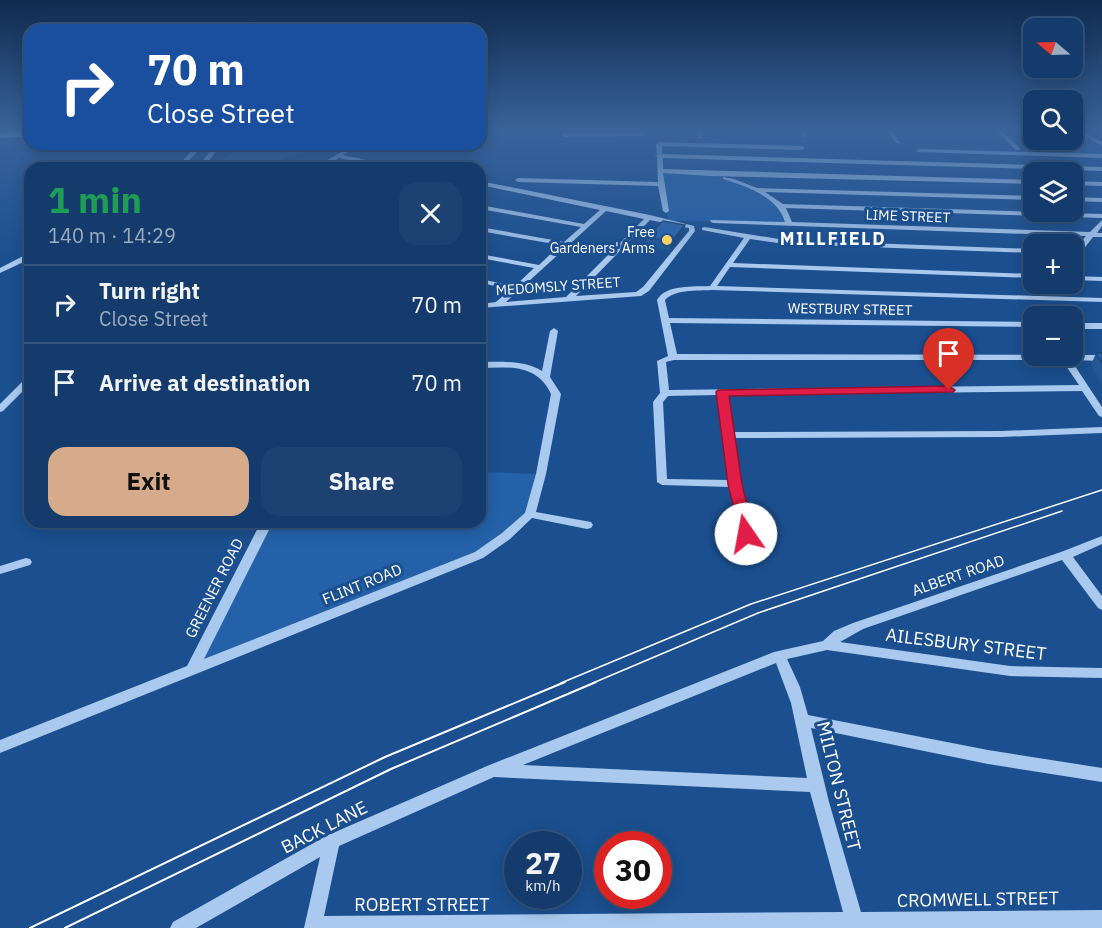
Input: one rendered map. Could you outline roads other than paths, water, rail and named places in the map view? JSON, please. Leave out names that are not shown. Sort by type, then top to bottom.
[{"type":"street","points":[[660,172],[666,211]]},
{"type":"street","points":[[690,172],[1023,182]]},
{"type":"street","points":[[706,173],[736,181],[756,190],[781,206],[1102,216]]},
{"type":"street","points":[[518,180],[661,184]]},
{"type":"street","points":[[1083,183],[1102,184]]},
{"type":"street","points":[[486,184],[650,217]]},
{"type":"street","points":[[756,190],[1023,198]]},
{"type":"street","points":[[584,195],[584,203]]},
{"type":"street","points":[[1083,199],[1102,200]]},
{"type":"street","points":[[781,206],[790,225]]},
{"type":"street","points":[[486,208],[585,226]]},
{"type":"street","points":[[498,305],[606,208]]},
{"type":"street","points":[[569,299],[650,217]]},
{"type":"street","name":"MEDOMSLY STREET","points":[[486,306],[638,294],[646,289],[692,231],[692,227],[650,217]]},
{"type":"street","name":"LIME STREET","points":[[713,221],[1102,235]]},
{"type":"street","points":[[1083,245],[1102,222]]},
{"type":"street","points":[[704,229],[785,242],[1023,251]]},
{"type":"street","points":[[486,230],[564,244]]},
{"type":"street","points":[[712,288],[748,237]]},
{"type":"street","points":[[486,257],[539,267]]},
{"type":"street","points":[[0,271],[24,259]]},
{"type":"street","points":[[728,265],[1023,276]]},
{"type":"street","points":[[1083,278],[1102,279]]},
{"type":"street","points":[[486,282],[515,288]]},
{"type":"street","points":[[673,357],[661,300],[666,293],[712,288],[1102,300]]},
{"type":"street","name":"WESTBURY STREET","points":[[666,320],[1023,326]]},
{"type":"street","points":[[1083,326],[1102,326]]},
{"type":"street","points":[[546,376],[554,332]]},
{"type":"street","points":[[735,484],[662,482],[658,402],[665,393],[661,361],[673,357],[1023,357]]},
{"type":"street","points":[[1083,357],[1102,357]]},
{"type":"street","points":[[486,365],[514,365],[539,370],[552,384],[556,394],[541,474],[530,514],[588,525]]},
{"type":"street","points":[[1071,366],[1102,414]]},
{"type":"street","points":[[0,409],[24,385]]},
{"type":"street","points":[[665,393],[1085,388]]},
{"type":"street","points":[[19,390],[24,390]]},
{"type":"street","points":[[722,392],[735,484],[746,534]]},
{"type":"street","points":[[729,435],[990,434],[1102,430]]},
{"type":"street","name":"FLINT ROAD","points":[[0,747],[478,555],[507,536],[530,514]]},
{"type":"street","name":"GREENER ROAD","points":[[192,670],[264,528]]},
{"type":"street","name":"ALBERT ROAD","points":[[827,645],[839,635],[858,626],[1065,555],[1102,540]]},
{"type":"street","points":[[1065,555],[1102,605]]},
{"type":"street","points":[[0,570],[26,562]]},
{"type":"street","name":"BACK LANE","points":[[179,928],[332,841],[492,771],[779,656],[827,645]]},
{"type":"street","name":"AILESBURY STREET","points":[[827,645],[1010,671],[1102,673]]},
{"type":"street","name":"MILTON STREET","points":[[779,656],[786,668],[802,720],[855,925]]},
{"type":"street","points":[[802,720],[988,757],[1102,775]]},
{"type":"street","points":[[492,771],[817,785]]},
{"type":"street","points":[[314,927],[332,841]]},
{"type":"street","name":"CROMWELL STREET","points":[[855,925],[1102,919]]},
{"type":"street","name":"ROBERT STREET","points":[[314,927],[855,925]]},
{"type":"tram line","points":[[561,683],[751,604],[1102,490]]},
{"type":"tram line","points":[[593,683],[758,613],[1062,511]]},
{"type":"tram line","points":[[30,928],[385,757],[565,682]]},
{"type":"tram line","points":[[65,928],[391,769],[596,682]]},
{"type":"place","name":"Free Gardeners' Arms","points":[[667,240]]},
{"type":"district","name":"MILLFIELD","points":[[833,238]]}]
